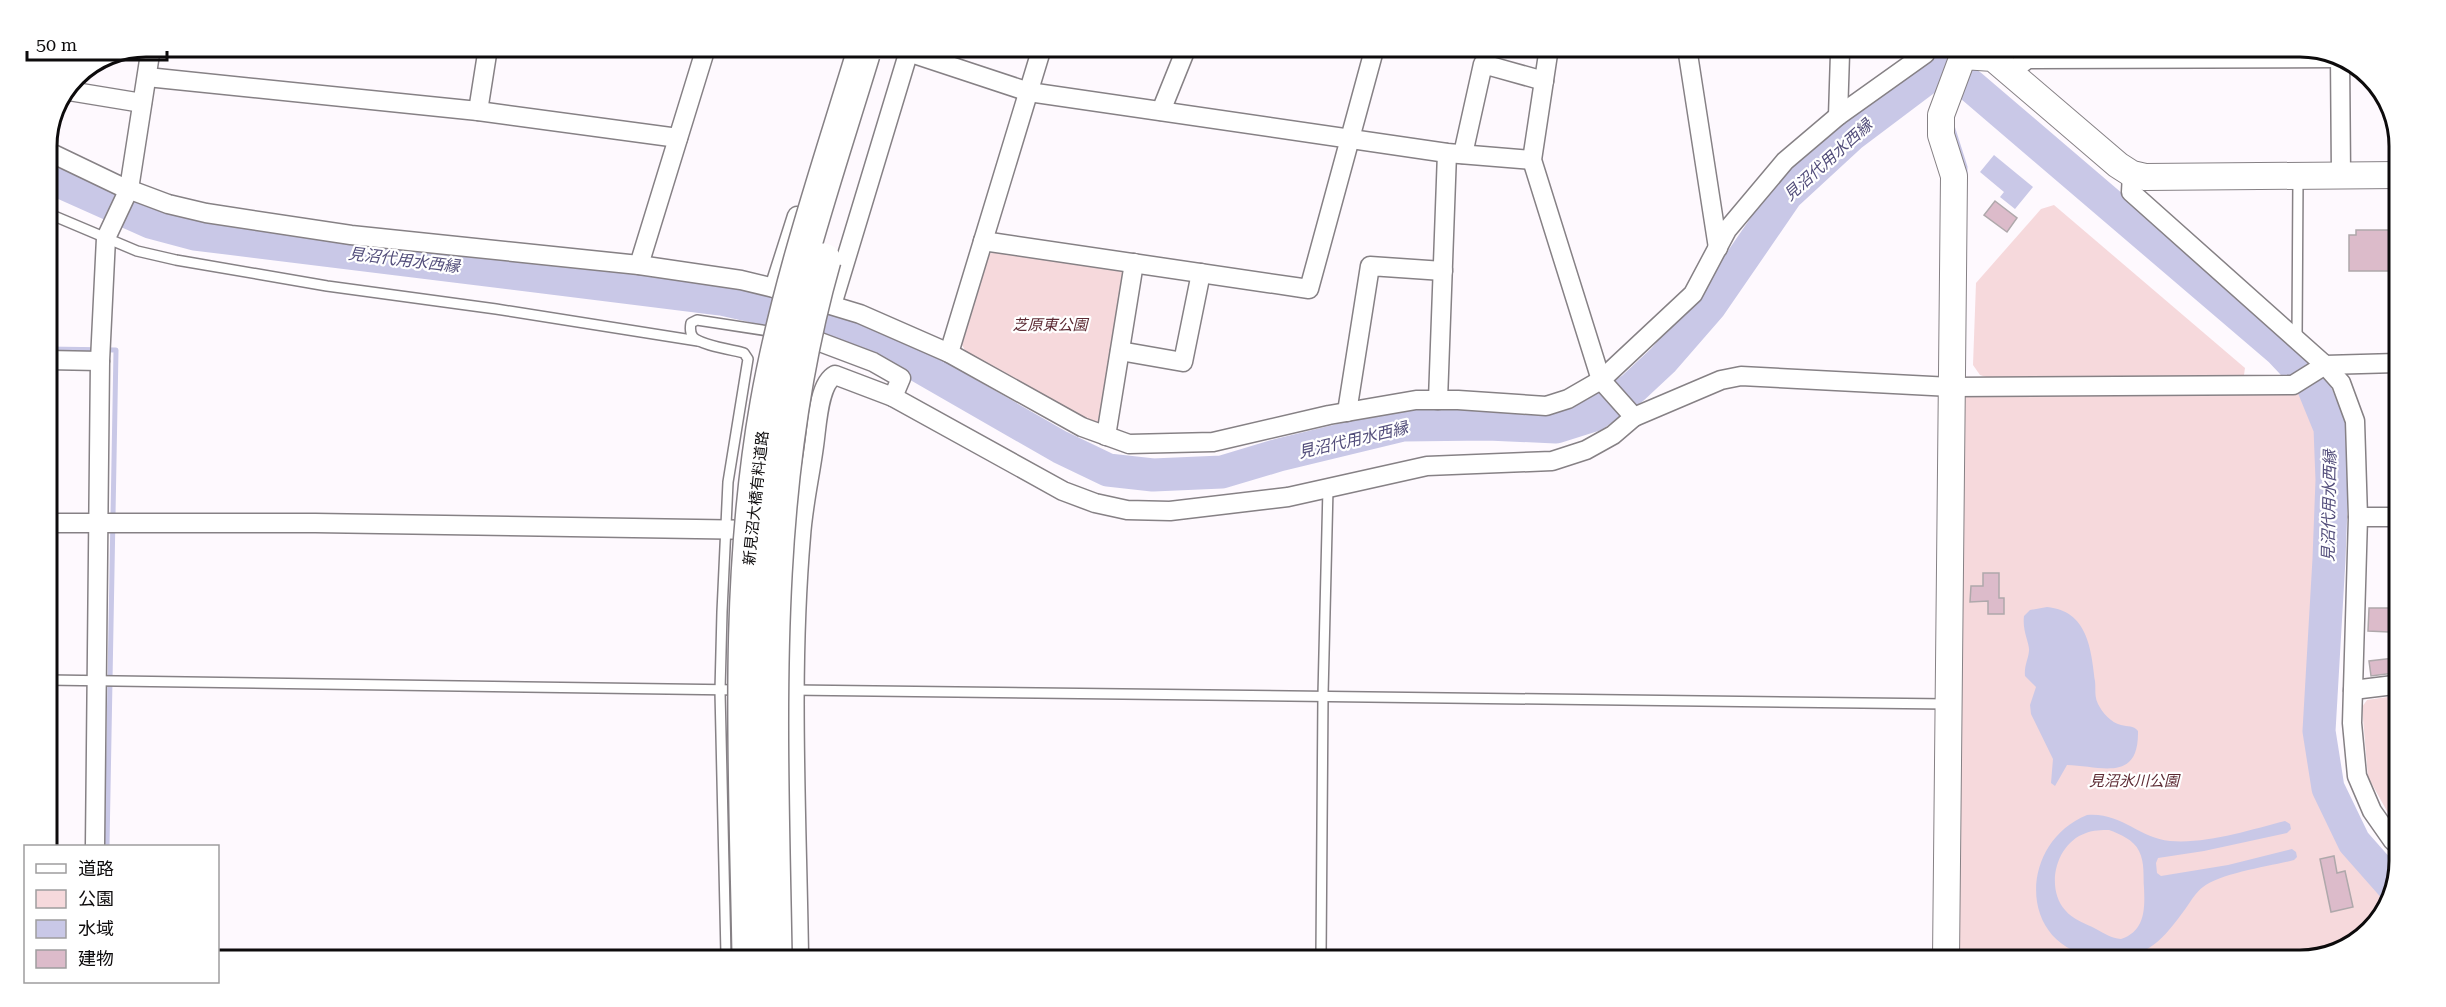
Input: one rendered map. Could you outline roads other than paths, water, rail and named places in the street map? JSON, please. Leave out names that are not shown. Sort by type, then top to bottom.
[{"type":"highway","name":"新見沼大橋有料道路","points":[[749,950],[746,634],[749,559],[761,448],[767,405],[790,303],[862,57]]},
{"type":"highway","name":"新見沼大橋有料道路","points":[[775,950],[772,617],[782,467],[818,282],[885,57]]},
{"type":"street","points":[[95,845],[98,681],[97,524],[100,361],[106,238],[129,189],[150,57]]},
{"type":"street","points":[[478,111],[487,57]]},
{"type":"street","points":[[639,265],[703,57]]},
{"type":"street","points":[[780,290],[845,57]]},
{"type":"street","points":[[893,397],[901,378],[873,362],[812,339],[811,333],[826,303],[907,57]]},
{"type":"street","points":[[923,57],[1029,92],[1455,154],[1532,160]]},
{"type":"street","points":[[949,353],[1039,57]]},
{"type":"street","points":[[1161,111],[1183,57]]},
{"type":"street","points":[[983,241],[1310,289],[1372,57]]},
{"type":"street","points":[[1548,57],[1532,160],[1601,380],[1630,414]]},
{"type":"street","points":[[1688,57],[1718,248]]},
{"type":"street","points":[[1838,116],[1840,57]]},
{"type":"street","points":[[57,156],[129,189],[168,204],[206,213],[318,230],[639,265],[741,280],[860,314],[949,353],[1082,427],[1129,444],[1213,442],[1347,412],[1416,400],[1546,405],[1568,399],[1601,380],[1693,294],[1727,230],[1785,162],[1838,116],[1921,57]]},
{"type":"street","points":[[1946,950],[1954,176],[1941,135],[1941,115],[1947,95],[1965,57]]},
{"type":"street","points":[[1984,57],[1993,58],[2118,165],[2132,174],[2145,177],[2389,175]]},
{"type":"street","points":[[2010,72],[2028,59],[2302,57]]},
{"type":"street","points":[[1438,400],[1443,271],[1455,154],[1484,64],[1544,81]]},
{"type":"street","points":[[2341,67],[2341,175]]},
{"type":"street","points":[[147,77],[478,111],[678,138]]},
{"type":"street","points":[[76,92],[142,103]]},
{"type":"street","points":[[2132,174],[2131,192],[2297,339],[2341,383],[2355,421],[2358,516],[2352,723],[2357,776],[2372,811],[2389,835]]},
{"type":"street","points":[[1106,436],[1134,263]]},
{"type":"street","points":[[1347,412],[1370,266],[1443,271]]},
{"type":"street","points":[[1120,351],[1183,362],[1201,273]]},
{"type":"street","points":[[57,360],[100,361]]},
{"type":"street","points":[[799,950],[795,690],[802,528],[825,384],[835,375],[893,397],[1063,491],[1095,503],[1127,510],[1170,511],[1238,504],[1328,488],[1427,466],[1552,460],[1586,450],[1613,435],[1630,414],[1721,380],[1742,376],[1951,387],[2292,385],[2325,365],[2389,363]]},
{"type":"street","points":[[2358,516],[2389,517]]},
{"type":"street","points":[[57,523],[315,523],[726,531],[802,528]]},
{"type":"street","points":[[2353,690],[2389,685]]},
{"type":"lane","points":[[2297,339],[2298,175]]},
{"type":"lane","points":[[57,217],[136,251],[176,260],[327,286],[496,309],[700,341],[744,353],[748,359],[728,482],[720,691],[726,950]]},
{"type":"lane","points":[[700,341],[693,337],[690,330],[691,323],[697,320],[710,320],[774,333],[780,290]]},
{"type":"lane","points":[[1321,950],[1323,695],[1328,488]]},
{"type":"lane","points":[[57,680],[752,690]]},
{"type":"lane","points":[[763,690],[1947,704]]},
{"type":"water","points":[[1994,155],[2033,187],[2015,209],[2000,197],[2004,192],[1980,172]]},
{"type":"water","points":[[2047,607],[2061,610],[2071,616],[2085,634],[2092,656],[2096,698],[2107,717],[2138,731],[2137,747],[2132,758],[2125,765],[2105,768],[2067,765],[2055,786],[2051,783],[2053,759],[2031,714],[2030,705],[2036,687],[2025,676],[2029,648],[2024,616],[2030,610]]},
{"type":"water","points":[[2087,815],[2099,815],[2120,821],[2159,839],[2170,841],[2228,836],[2285,821],[2290,824],[2291,829],[2287,833],[2204,851],[2158,858],[2157,873],[2161,876],[2228,865],[2292,849],[2296,852],[2297,857],[2294,860],[2233,874],[2211,882],[2198,891],[2169,930],[2145,950],[2073,950],[2054,937],[2041,918],[2036,895],[2038,871],[2048,849],[2064,829]],"holes":[[[2103,830],[2109,830],[2126,838],[2137,847],[2141,856],[2144,904],[2139,925],[2135,931],[2121,939],[2108,936],[2079,921],[2065,910],[2059,900],[2055,878],[2061,856],[2076,838],[2089,832]]]},
{"type":"waterway","name":"見沼代用水西縁","points":[[830,327],[898,354],[1060,447],[1108,470],[1153,475],[1222,472],[1279,455],[1403,425],[1488,424],[1556,427],[1594,415],[1633,388],[1663,360],[1710,306],[1787,194],[1851,135],[1932,74],[1949,74],[1970,85],[2280,350],[2312,384],[2330,428],[2332,480],[2319,731],[2328,788],[2354,842],[2387,879]]},
{"type":"waterway","points":[[1952,126],[1965,167],[1965,175]]},
{"type":"waterway","name":"見沼代用水西縁","points":[[57,180],[150,222],[195,234],[721,299],[770,310]]},
{"type":"waterway","points":[[57,349],[116,350],[107,845]]},
{"type":"park label","name":"芝原東公園","points":[[1050,325]]},
{"type":"park label","name":"見沼氷川公園","points":[[2134,781]]}]
